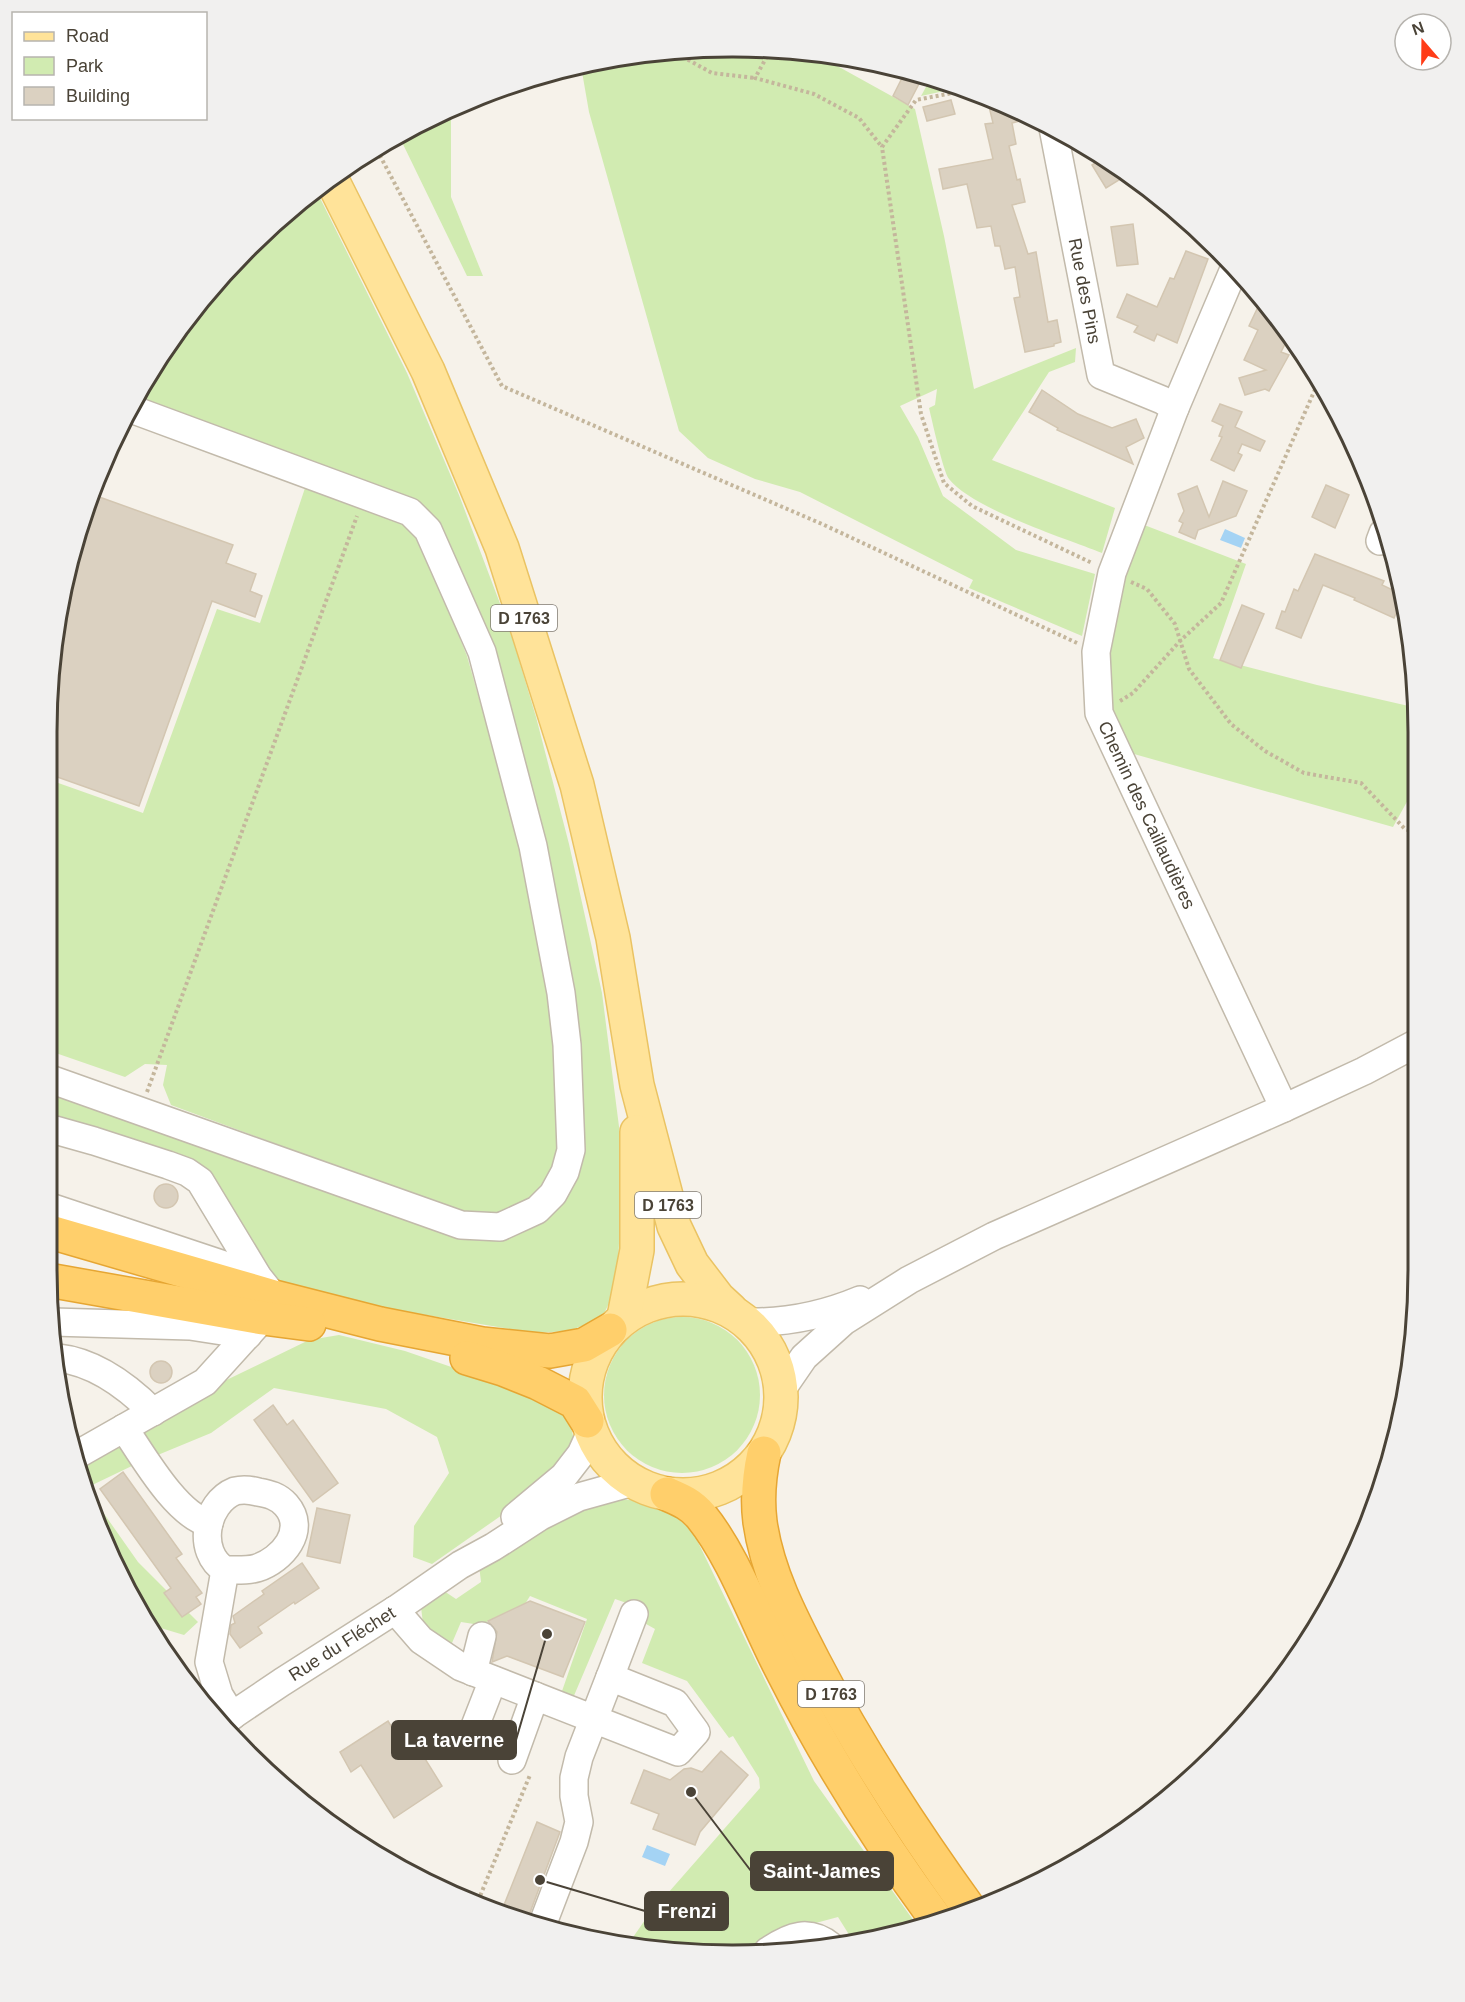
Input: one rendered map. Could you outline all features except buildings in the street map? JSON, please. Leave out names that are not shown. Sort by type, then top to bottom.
[{"type":"highway","points":[[57,1235],[261,1307],[350,1330],[424,1344],[503,1369],[576,1402],[589,1426]]},
{"type":"highway","points":[[57,1281],[380,1323],[510,1348],[550,1351],[584,1345],[617,1324]]},
{"type":"highway","name":"D 1763","points":[[764,1454],[760,1472],[760,1522],[774,1575],[789,1613],[820,1674],[870,1761],[934,1860],[965,1903]]},
{"type":"highway","name":"D 1763","points":[[667,1494],[690,1504],[716,1537],[783,1673],[829,1755],[898,1867],[933,1914]]},
{"type":"main road","name":"D 1763","points":[[335,187],[428,371],[502,548],[577,785],[613,938],[637,1085],[674,1226],[692,1264],[718,1298],[739,1316]]},
{"type":"main road","name":"D 1763","points":[[617,1324],[637,1250],[637,1085]]},
{"type":"main road","points":[[677,1298],[705,1300],[739,1316],[765,1341],[776,1364],[782,1389],[781,1412],[775,1434],[764,1454],[745,1473],[721,1487],[694,1494],[667,1494],[633,1482],[620,1473],[603,1454],[589,1426],[584,1396],[587,1372],[596,1350],[617,1324],[649,1304],[677,1298]]},
{"type":"street","name":"Rue des Pins","points":[[1055,139],[1101,375],[1162,400],[1175,408]]},
{"type":"street","name":"Chemin des Caillaudières","points":[[1231,277],[1175,408],[1112,573],[1096,652],[1099,713],[1284,1108]]},
{"type":"street","points":[[57,1082],[461,1225],[500,1227],[537,1210],[554,1194],[565,1172],[571,1150],[567,1045],[561,993],[533,846],[482,652],[428,530],[410,512],[138,412]]},
{"type":"street","points":[[782,1389],[804,1357],[844,1321],[909,1280],[994,1236],[1284,1108],[1408,1048]]},
{"type":"street","points":[[57,1131],[187,1172],[200,1181],[210,1195],[261,1307]]},
{"type":"street","points":[[57,1211],[261,1307]]},
{"type":"street","points":[[739,1316],[791,1321],[838,1309],[909,1280]]},
{"type":"street","points":[[59,1322],[190,1326],[261,1307]]},
{"type":"street","points":[[82,1451],[205,1382],[261,1307]]},
{"type":"street","points":[[63,1358],[74,1359],[90,1365],[127,1389],[153,1412]]},
{"type":"street","name":"Rue du Fléchet","points":[[228,1718],[460,1565],[564,1476],[581,1454],[589,1426]]},
{"type":"street","points":[[124,1428],[182,1508],[199,1521],[209,1523]]},
{"type":"street","name":"Rue du Fléchet","points":[[460,1565],[541,1516],[579,1497],[633,1482]]},
{"type":"street","points":[[246,1490],[274,1495],[292,1513],[293,1534],[290,1544],[281,1554],[257,1568],[225,1570],[212,1558],[207,1547],[213,1509],[235,1492],[246,1490]]},
{"type":"street","points":[[225,1570],[208,1662],[228,1718]]},
{"type":"street","points":[[395,1610],[421,1640],[461,1667],[483,1676],[678,1752],[696,1732],[675,1703],[610,1677]]},
{"type":"street","points":[[545,1918],[574,1842],[579,1822],[574,1796],[574,1778],[579,1757],[634,1614]]},
{"type":"street","points":[[468,1744],[483,1676],[482,1636]]},
{"type":"street","points":[[521,1766],[535,1696]]},
{"type":"street","points":[[779,1944],[788,1938],[804,1935],[821,1939]]},
{"type":"path","points":[[685,58],[712,73],[755,78],[814,94],[859,118],[882,147],[921,414],[944,483],[972,506],[1147,589],[1175,624],[1189,669],[1231,724],[1265,751],[1304,773],[1361,783],[1408,830]]},
{"type":"path","points":[[755,78],[766,58]]},
{"type":"path","points":[[882,147],[916,100],[951,93]]},
{"type":"path","points":[[380,156],[502,386],[822,524],[1096,652]]},
{"type":"path","points":[[1099,713],[1134,693],[1180,641],[1221,603],[1315,390]]},
{"type":"path","points":[[140,1111],[365,495]]},
{"type":"path","points":[[480,1896],[521,1766]]},
{"type":"green space","points":[[732,57],[777,58],[836,66],[915,109],[944,236],[974,389],[1076,348],[1075,362],[1049,372],[992,460],[1115,508],[1102,553],[998,512],[961,490],[949,479],[929,408],[935,405],[937,389],[900,406],[918,437],[943,496],[1016,550],[1095,574],[1082,636],[969,588],[973,580],[800,492],[755,479],[708,458],[679,431],[589,112],[582,74],[644,63],[688,58]]},
{"type":"green space","points":[[927,86],[944,91],[921,96]]},
{"type":"green space","points":[[451,119],[451,197],[483,276],[467,276],[402,143]]},
{"type":"green space","points":[[320,198],[407,373],[459,495],[510,630],[536,717],[569,844],[602,993],[623,1158],[617,1286],[602,1318],[569,1331],[534,1333],[294,1293],[274,1278],[253,1250],[223,1193],[198,1166],[57,1115],[57,1091],[414,1223],[484,1237],[517,1235],[561,1199],[572,1005],[431,515],[144,401],[171,357],[225,287],[255,255]]},
{"type":"green space","points":[[305,488],[395,518],[419,536],[467,656],[513,818],[551,1015],[557,1129],[556,1163],[537,1194],[506,1215],[476,1218],[171,1105],[163,1085],[167,1065],[145,1064],[125,1077],[57,1053],[57,783],[143,813],[217,609],[260,623]]},
{"type":"green space","points":[[1139,523],[1246,564],[1213,658],[1407,706],[1408,800],[1393,827],[1134,754],[1116,730],[1119,722],[1106,699],[1109,631]]},
{"type":"green space","points":[[682,1317],[712,1323],[737,1340],[754,1365],[760,1395],[754,1425],[737,1450],[712,1467],[682,1473],[652,1467],[627,1450],[610,1425],[604,1395],[610,1365],[627,1340],[652,1323]]},
{"type":"green space","points":[[339,1335],[405,1351],[547,1400],[570,1422],[573,1436],[571,1455],[512,1508],[432,1564],[413,1557],[414,1526],[449,1473],[437,1437],[386,1409],[274,1388],[211,1433],[92,1485],[85,1461],[212,1387],[309,1340]]},
{"type":"green space","points":[[601,1498],[642,1502],[675,1516],[695,1536],[814,1781],[913,1920],[849,1934],[838,1917],[779,1929],[760,1944],[688,1944],[633,1937],[647,1917],[760,1788],[759,1778],[733,1736],[729,1738],[687,1681],[642,1663],[655,1629],[639,1620],[638,1607],[615,1599],[573,1698],[561,1694],[587,1619],[530,1596],[525,1604],[480,1625],[461,1622],[449,1650],[424,1632],[421,1607],[444,1591],[456,1599],[481,1582],[479,1565]]},
{"type":"green space","points":[[101,1510],[138,1562],[198,1622],[184,1635],[160,1628],[127,1568]]},
{"type":"water","points":[[1225,529],[1245,538],[1241,548],[1220,540]]},
{"type":"water","points":[[647,1845],[670,1854],[665,1866],[642,1857]]},
{"type":"place","name":"La taverne","points":[[547,1634]]},
{"type":"place","name":"Saint-James","points":[[691,1792]]},
{"type":"place","name":"Frenzi","points":[[540,1880]]}]
